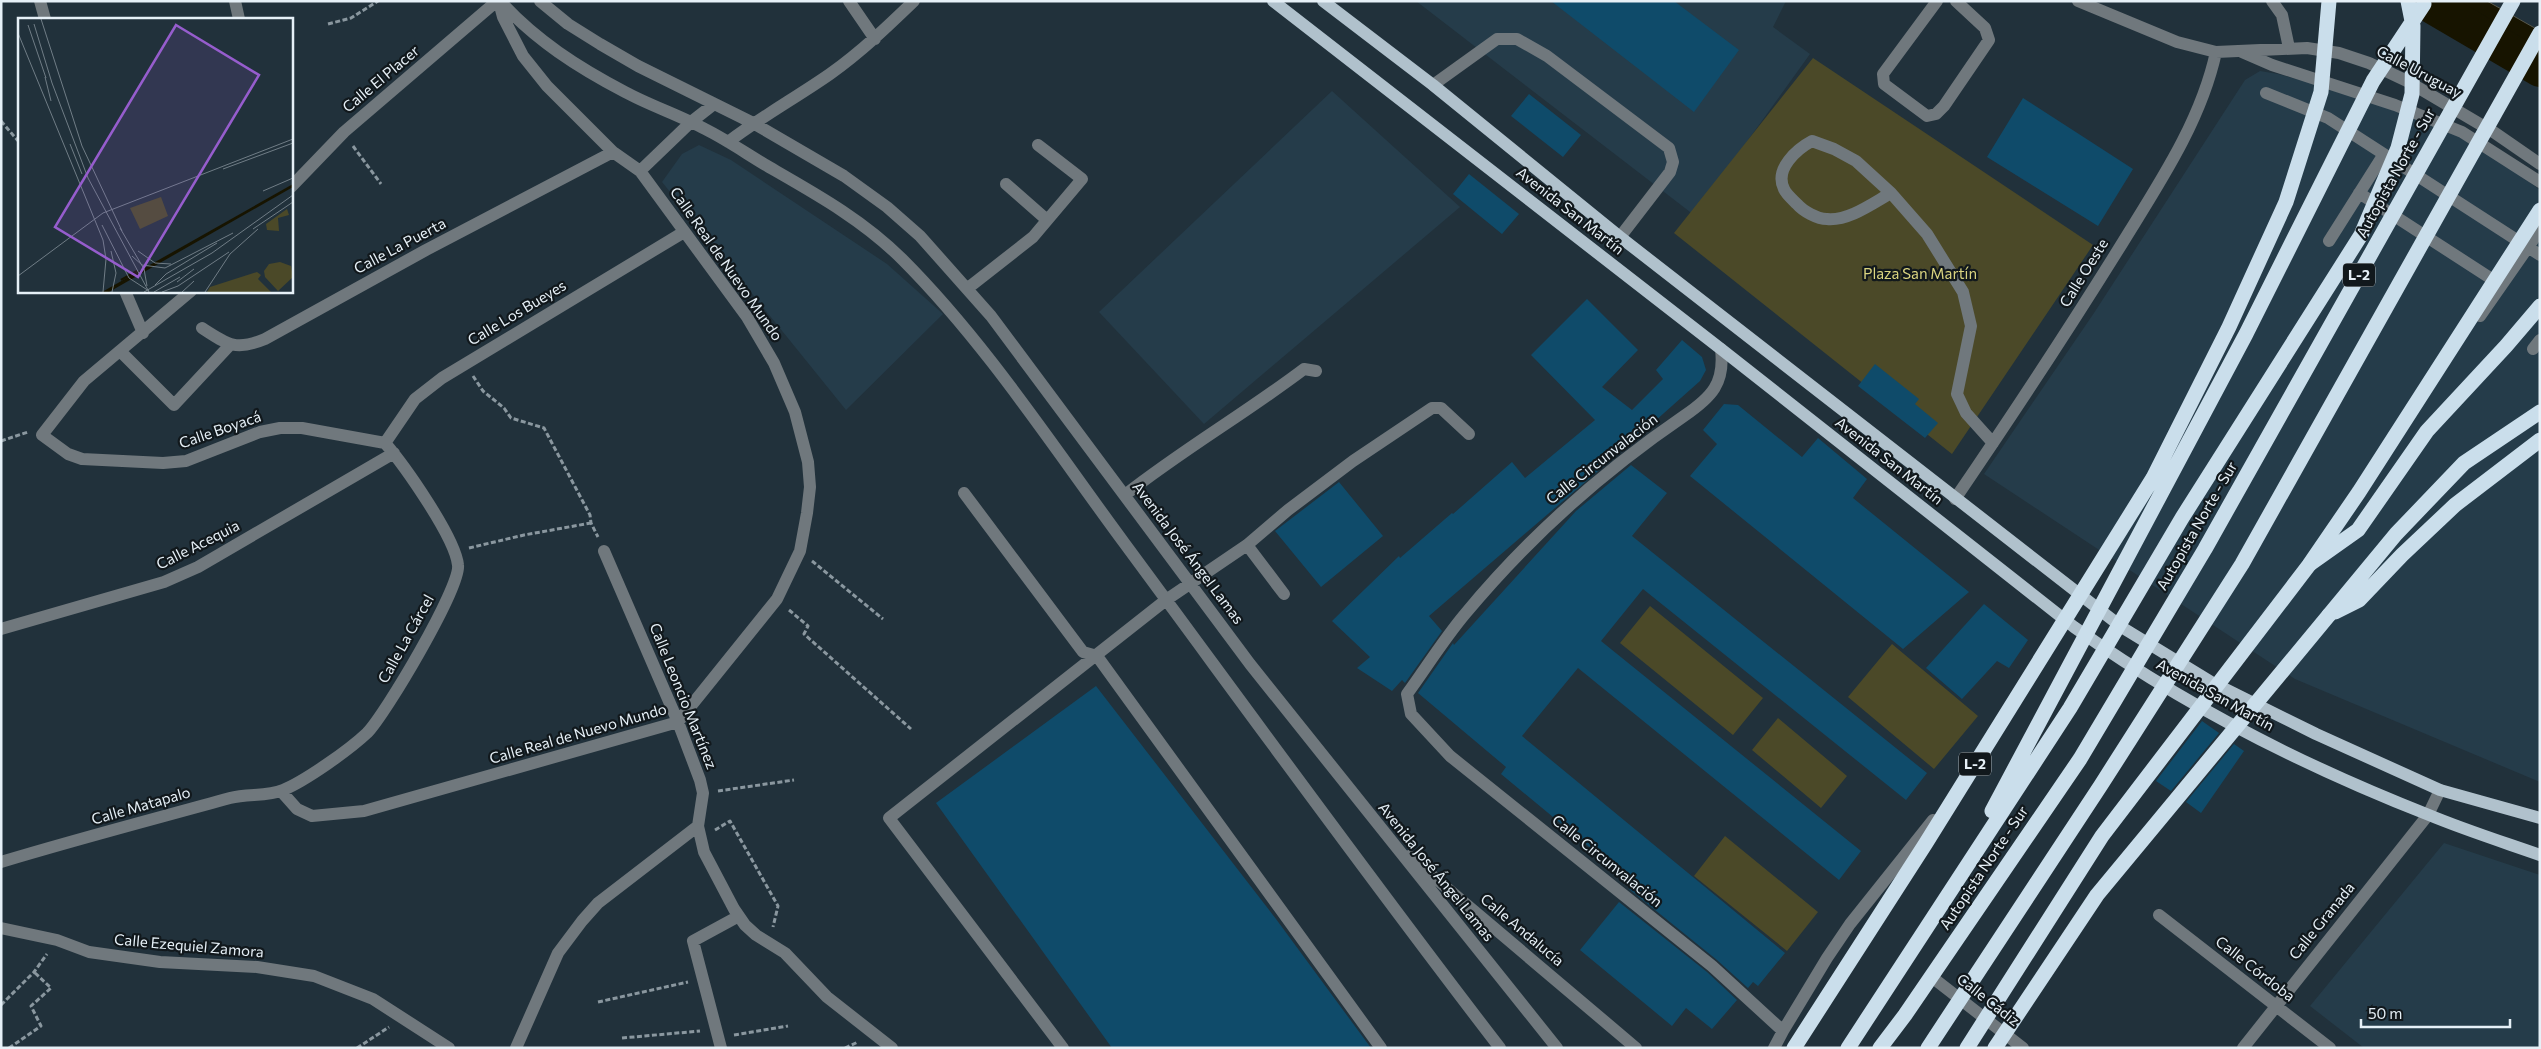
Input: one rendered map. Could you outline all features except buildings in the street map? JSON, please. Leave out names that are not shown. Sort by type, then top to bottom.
[{"type":"highway","points":[[2153,478],[2229,327],[2286,202],[2321,92],[2329,1]]},
{"type":"highway","name":"L-2","points":[[1848,1048],[2070,708],[2182,518],[2361,235],[2398,148],[2412,94],[2413,26],[2408,1]]},
{"type":"highway","points":[[2210,401],[2373,81],[2426,1]]},
{"type":"highway","name":"Autopista Norte - Sur","points":[[1880,1048],[1906,1015],[2080,759],[2205,549],[2513,1]]},
{"type":"highway","name":"L-2","points":[[1928,1048],[2101,785],[2242,564],[2540,33]]},
{"type":"highway","points":[[1966,1048],[2102,836],[2309,565],[2359,492],[2540,210]]},
{"type":"highway","points":[[2309,565],[2358,530],[2427,431],[2506,346],[2540,306]]},
{"type":"highway","name":"L-2","points":[[1794,1048],[1926,843],[2153,478],[2193,416],[2210,401]]},
{"type":"highway","name":"L-2","points":[[1936,913],[2055,697],[2210,401]]},
{"type":"highway","points":[[1995,1048],[2098,895],[2396,534],[2464,463],[2540,412]]},
{"type":"highway","points":[[2329,615],[2359,600],[2402,555],[2455,506],[2540,440]]},
{"type":"main road","name":"Avenida San Martín","points":[[1273,1],[1721,348],[2074,628],[2140,672],[2200,708],[2304,760],[2428,815],[2540,855]]},
{"type":"main road","name":"Avenida San Martín","points":[[1323,1],[1433,85],[1620,237],[2090,604],[2162,653],[2213,683],[2296,725],[2440,790],[2540,818]]},
{"type":"street","points":[[40,1],[45,18]]},
{"type":"street","points":[[235,1],[239,18]]},
{"type":"street","points":[[499,1],[518,21],[551,48],[625,92],[691,122],[728,142],[828,201],[869,230],[906,263],[975,342],[1414,937],[1500,1048]]},
{"type":"street","name":"Calle El Placer","points":[[292,186],[344,132],[499,1]]},
{"type":"street","name":"Calle Real de Nuevo Mundo","points":[[281,791],[297,809],[312,816],[364,811],[678,722],[777,599],[800,551],[810,486],[808,462],[788,391],[747,317],[640,171],[613,152],[590,127],[546,86],[523,56],[503,17],[499,1]]},
{"type":"street","name":"Avenida José Ángel Lamas","points":[[540,1],[568,24],[600,44],[753,123],[844,176],[887,207],[920,236],[968,288],[1028,364],[1250,664],[1557,1048]]},
{"type":"street","points":[[849,1],[875,39]]},
{"type":"street","points":[[728,142],[753,123],[830,74],[875,39],[914,1]]},
{"type":"street","points":[[1937,1],[1883,74],[1884,84],[1927,116],[1936,114],[1944,106],[1989,40],[1985,28],[1956,1]]},
{"type":"street","name":"Calle Uruguay","points":[[2078,1],[2177,42],[2216,52],[2307,48],[2339,53],[2370,63],[2407,81],[2496,133],[2540,164]]},
{"type":"street","points":[[2272,1],[2282,15],[2289,48]]},
{"type":"street","points":[[1433,85],[1497,39],[1517,39],[1547,56],[1669,148],[1674,162],[1670,172],[1620,237]]},
{"type":"street","name":"Calle Uruguay","points":[[2239,51],[2272,65],[2395,105],[2462,132],[2540,182]]},
{"type":"street","name":"Calle Oeste","points":[[1955,499],[2061,343],[2161,180],[2193,119],[2210,80],[2216,52]]},
{"type":"street","points":[[2266,93],[2328,118],[2540,255]]},
{"type":"street","points":[[640,171],[691,122],[714,104]]},
{"type":"street","points":[[1891,192],[1847,216],[1827,220],[1802,210],[1784,190],[1781,176],[1788,162],[1799,148],[1812,141],[1834,149],[1856,161],[1891,192],[1927,234],[1963,292],[1971,326],[1957,394],[1966,413],[1992,443]]},
{"type":"street","points":[[968,288],[1033,237],[1082,179],[1038,145]]},
{"type":"street","name":"Calle La Puerta","points":[[229,346],[249,346],[266,339],[426,250],[613,152]]},
{"type":"street","points":[[2328,241],[2384,154]]},
{"type":"street","points":[[1006,184],[1047,220]]},
{"type":"street","points":[[2359,193],[2501,285]]},
{"type":"street","points":[[2476,322],[2540,230]]},
{"type":"street","name":"Calle Los Bueyes","points":[[385,443],[415,399],[465,364],[684,232]]},
{"type":"street","points":[[125,292],[143,333]]},
{"type":"street","points":[[42,436],[84,382],[190,292]]},
{"type":"street","points":[[121,352],[174,405],[229,346],[202,328]]},
{"type":"street","name":"Calle Circunvalación","points":[[1721,348],[1722,377],[1714,390],[1698,406],[1644,443],[1554,517],[1465,614],[1407,694],[1411,714],[1450,756],[1712,966],[1783,1031]]},
{"type":"street","points":[[1125,495],[1154,472],[1304,369],[1316,371]]},
{"type":"street","points":[[1063,1048],[889,818],[1166,600],[1247,545],[1288,510],[1324,483],[1432,408],[1441,408],[1469,434]]},
{"type":"street","name":"Calle Boyacá","points":[[42,436],[68,454],[82,459],[163,463],[186,460],[260,432],[280,428],[302,428],[385,443]]},
{"type":"street","points":[[385,443],[394,453],[456,552]]},
{"type":"street","name":"Calle Acequia","points":[[1,629],[164,582],[198,567],[394,453]]},
{"type":"street","points":[[964,493],[1082,652],[1097,656],[1381,1048]]},
{"type":"street","points":[[1247,545],[1284,594]]},
{"type":"street","name":"Calle Leoncio Martínez","points":[[604,551],[678,722],[700,780],[703,793],[700,832],[704,852],[739,916],[756,936],[770,943],[794,962],[827,997],[892,1048]]},
{"type":"street","name":"Calle La Cárcel","points":[[281,791],[318,768],[367,733],[380,716],[443,609],[459,568],[456,552]]},
{"type":"street","points":[[1774,1048],[1827,958],[1850,924],[1965,780],[2061,634],[2074,628]]},
{"type":"street","name":"Calle Granada","points":[[2243,1048],[2428,815],[2440,790]]},
{"type":"street","name":"Calle Matapalo","points":[[6,860],[234,797],[281,791]]},
{"type":"street","points":[[516,1048],[558,953],[582,921],[598,903],[700,832]]},
{"type":"street","name":"Calle Andalucía","points":[[1387,836],[1636,1048]]},
{"type":"street","name":"Calle Córdoba","points":[[2160,915],[2330,1048]]},
{"type":"street","points":[[718,1038],[693,941],[739,916]]},
{"type":"street","name":"Calle Ezequiel Zamora","points":[[1,928],[57,940],[97,954],[160,962],[257,967],[314,976],[373,999],[449,1048]]},
{"type":"street","name":"Calle Cádiz","points":[[1933,978],[2023,1048]]},
{"type":"path","points":[[328,24],[351,18],[378,1]]},
{"type":"path","points":[[1,121],[18,141]]},
{"type":"path","points":[[344,132],[381,184]]},
{"type":"path","points":[[465,364],[483,391],[504,408],[511,418],[544,428],[590,515],[591,523],[604,551]]},
{"type":"path","points":[[1,441],[30,431],[42,436]]},
{"type":"path","points":[[456,552],[524,535],[591,523]]},
{"type":"path","points":[[800,551],[884,619]]},
{"type":"path","points":[[777,599],[808,626],[804,634],[910,729]]},
{"type":"path","points":[[703,793],[794,780]]},
{"type":"path","points":[[700,832],[730,822],[778,906],[770,943]]},
{"type":"path","points":[[1,1005],[34,972],[57,940]]},
{"type":"path","points":[[9,1048],[41,1026],[31,1006],[51,988],[34,972]]},
{"type":"path","points":[[598,1002],[703,979]]},
{"type":"path","points":[[358,1048],[402,1018]]},
{"type":"path","points":[[622,1038],[718,1038],[788,1026]]},
{"type":"shaded area","points":[[1416,1],[1786,1],[1773,27],[1810,54],[1694,215]]},
{"type":"shaded area","points":[[2423,1],[2487,1],[2540,31],[2540,66]]},
{"type":"shaded area","points":[[2260,71],[2278,74],[2417,112],[2461,132],[2540,190],[2540,782],[2295,679],[1984,474],[2094,313],[2245,80]]},
{"type":"shaded area","points":[[1332,91],[1460,207],[1204,424],[1099,312]]},
{"type":"shaded area","points":[[699,145],[731,160],[887,264],[943,314],[846,410],[662,182],[682,154]]},
{"type":"shaded area","points":[[2444,843],[2540,875],[2540,1048],[2364,1048],[2310,1006]]},
{"type":"green space","name":"Plaza San Martín","points":[[1813,58],[2093,245],[1952,454],[1674,233]]},
{"type":"green space","points":[[1650,606],[1763,698],[1733,735],[1620,643]]},
{"type":"green space","points":[[1892,644],[1978,716],[1934,769],[1848,697]]},
{"type":"green space","points":[[1778,718],[1847,776],[1821,808],[1752,750]]},
{"type":"green space","points":[[1725,836],[1818,912],[1787,951],[1694,876]]},
{"type":"waterway","points":[[2424,1],[2540,69]]}]
